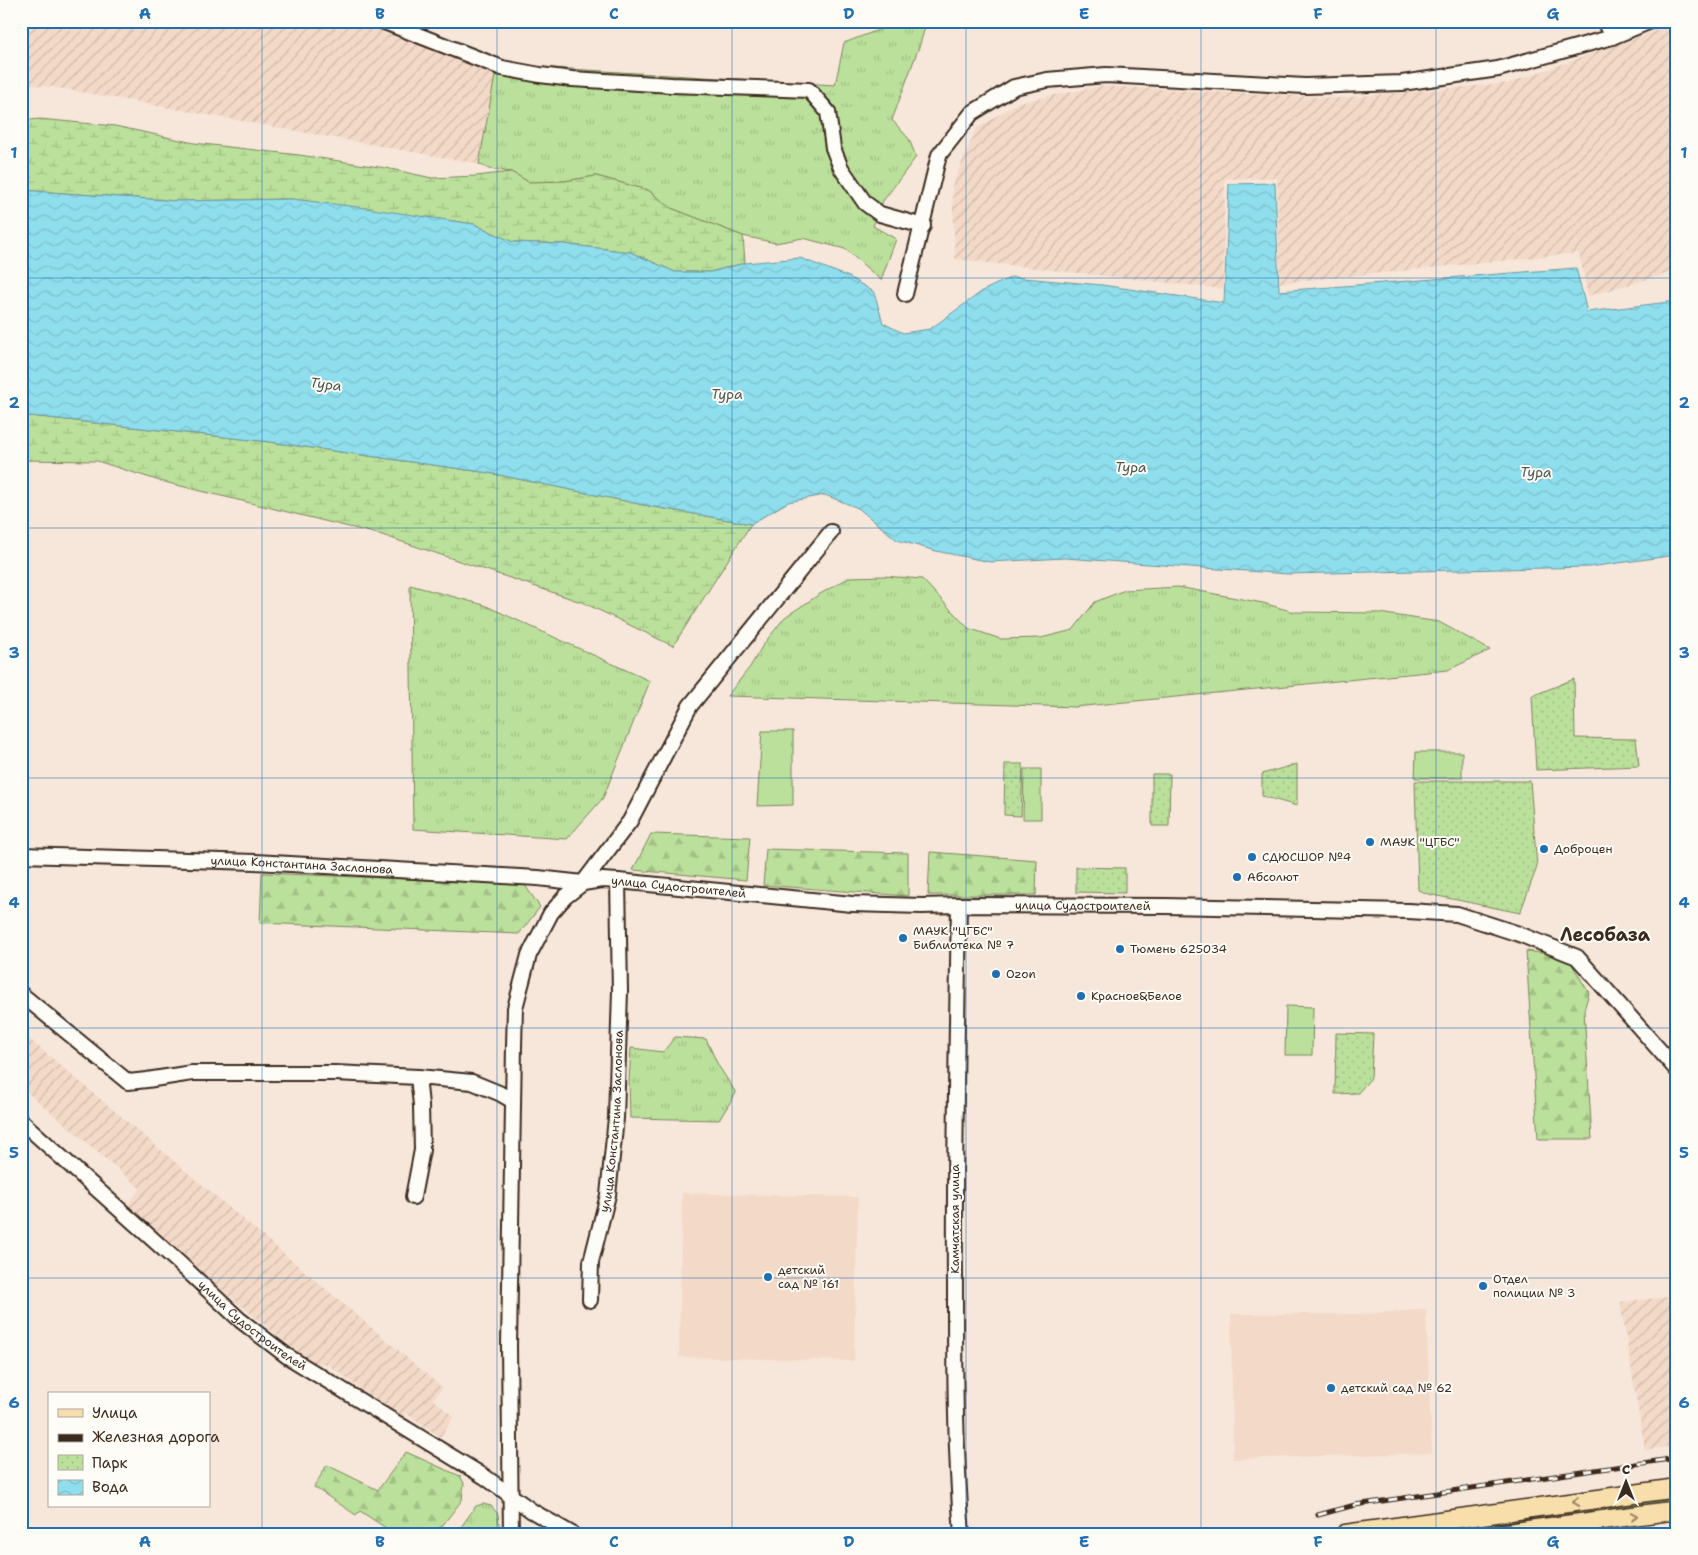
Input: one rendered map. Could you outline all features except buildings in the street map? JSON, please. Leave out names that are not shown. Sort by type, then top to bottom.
[{"type":"main road","points":[[1345,1534],[1677,1488]]},
{"type":"main road","points":[[1499,1534],[1677,1510]]},
{"type":"street","points":[[382,21],[502,68],[540,75],[572,79],[672,85],[809,90],[828,112],[833,148],[841,168],[865,204],[880,214],[923,226]]},
{"type":"street","points":[[1604,21],[1612,37]]},
{"type":"street","points":[[905,294],[939,155],[972,113],[1014,87],[1047,80],[1106,75],[1305,86],[1402,83],[1498,69],[1612,37],[1651,21]]},
{"type":"street","points":[[511,1534],[509,1346],[515,1008],[529,955],[551,913],[564,897],[583,883],[630,821],[690,706],[831,532]]},
{"type":"street","name":"улица Константина Заслонова","points":[[21,855],[255,862],[538,878],[583,883]]},
{"type":"street","name":"улица Судостроителей","points":[[583,883],[602,880],[618,881],[852,904],[922,906],[1165,906],[1457,914],[1495,925],[1577,957],[1677,1070]]},
{"type":"street","name":"улица Константина Заслонова","points":[[590,1300],[591,1262],[608,1195],[616,1118],[620,991],[618,881]]},
{"type":"street","name":"Камчатская улица","points":[[959,905],[955,1127],[955,1365],[957,1471],[962,1534]]},
{"type":"street","points":[[21,994],[128,1082],[192,1073],[335,1073],[418,1077],[472,1082],[513,1101]]},
{"type":"street","points":[[413,1197],[422,1150],[418,1077]]},
{"type":"street","name":"улица Судостроителей","points":[[21,1121],[240,1320],[287,1356],[485,1477],[532,1511],[572,1534]]},
{"type":"shaded area","points":[[21,21],[372,21],[496,70],[479,164],[53,87],[21,84]]},
{"type":"shaded area","points":[[1677,23],[1677,271],[1588,296],[1579,253],[1280,283],[1277,178],[1225,179],[1223,289],[955,259],[952,186],[976,129],[1019,102],[1101,86],[1339,98],[1509,83]]},
{"type":"shaded area","points":[[21,1032],[443,1388],[433,1399],[454,1417],[440,1437],[406,1413],[401,1419],[327,1364],[309,1362],[125,1209],[140,1188],[21,1087]]},
{"type":"shaded area","name":"детский сад № 161","points":[[682,1193],[858,1197],[854,1361],[679,1357]]},
{"type":"shaded area","points":[[1677,1296],[1677,1445],[1645,1450],[1620,1302]]},
{"type":"shaded area","name":"детский сад № 62","points":[[1426,1309],[1432,1453],[1233,1459],[1231,1314],[1365,1314]]},
{"type":"green space","points":[[902,21],[927,21],[892,120],[909,139],[916,157],[883,201],[873,226],[896,239],[881,280],[845,249],[803,238],[776,243],[743,236],[671,208],[648,190],[596,176],[565,181],[529,182],[511,172],[489,169],[479,164],[496,70],[521,66],[835,85],[844,43]]},
{"type":"green space","points":[[39,119],[115,126],[194,143],[299,155],[386,168],[432,178],[511,172],[529,182],[565,181],[596,176],[648,190],[671,208],[743,236],[745,263],[710,272],[675,272],[630,252],[564,244],[512,242],[474,224],[292,199],[178,201],[21,190],[21,121]]},
{"type":"green space","points":[[21,415],[270,442],[489,473],[649,506],[751,524],[673,646],[584,603],[382,535],[160,481],[97,461],[21,460]]},
{"type":"green space","points":[[884,576],[922,579],[968,628],[1001,639],[1041,638],[1073,630],[1095,602],[1125,590],[1178,587],[1263,603],[1294,612],[1379,613],[1439,622],[1490,650],[1448,670],[1075,707],[727,696],[785,617],[850,577]]},
{"type":"green space","points":[[410,585],[484,605],[650,681],[603,798],[567,839],[413,829]]},
{"type":"green space","points":[[1574,679],[1575,738],[1636,739],[1639,766],[1536,770],[1532,696]]},
{"type":"green space","points":[[762,731],[793,731],[793,805],[757,806]]},
{"type":"green space","points":[[1416,752],[1462,752],[1462,778],[1415,778]]},
{"type":"green space","points":[[1005,764],[1023,764],[1021,816],[1004,815]]},
{"type":"green space","points":[[1297,764],[1297,806],[1262,796],[1262,774]]},
{"type":"green space","points":[[1024,769],[1041,769],[1041,819],[1023,819]]},
{"type":"green space","points":[[1152,774],[1170,774],[1169,826],[1152,826]]},
{"type":"green space","points":[[1415,781],[1530,781],[1537,867],[1520,913],[1428,894],[1418,890]]},
{"type":"green space","points":[[651,834],[750,837],[746,880],[633,870]]},
{"type":"green space","points":[[766,849],[908,853],[908,896],[763,885]]},
{"type":"green space","points":[[930,852],[1037,860],[1036,895],[928,895]]},
{"type":"green space","points":[[1076,867],[1125,868],[1125,893],[1076,892]]},
{"type":"green space","points":[[262,873],[524,884],[540,907],[519,934],[260,923]]},
{"type":"green space","points":[[1526,951],[1567,956],[1589,993],[1584,1010],[1592,1139],[1538,1139]]},
{"type":"green space","points":[[1286,1006],[1313,1007],[1312,1055],[1285,1055]]},
{"type":"green space","points":[[1336,1033],[1373,1034],[1371,1078],[1358,1093],[1335,1094]]},
{"type":"green space","points":[[675,1037],[706,1039],[718,1065],[736,1093],[719,1120],[630,1118],[629,1081],[631,1048],[663,1052]]},
{"type":"green space","points":[[406,1452],[460,1476],[464,1483],[462,1500],[442,1526],[430,1534],[395,1534],[360,1511],[356,1515],[314,1487],[327,1465],[378,1490]]},
{"type":"green space","points":[[1677,1496],[1677,1503],[1446,1534],[1398,1534]]},
{"type":"green space","points":[[483,1504],[491,1506],[498,1514],[500,1534],[456,1534],[476,1506]]},
{"type":"water","name":"Тура","points":[[1275,183],[1279,291],[1576,268],[1587,312],[1677,301],[1677,555],[1589,567],[1288,574],[1065,558],[990,562],[936,551],[897,540],[858,508],[825,495],[788,502],[751,524],[649,506],[489,473],[270,442],[21,415],[21,190],[178,201],[292,199],[366,208],[474,224],[513,242],[564,244],[630,252],[675,272],[710,272],[745,263],[800,258],[849,277],[874,292],[883,323],[903,333],[930,329],[984,290],[1012,277],[1102,285],[1224,303],[1229,184]]},
{"type":"railway","points":[[1318,1515],[1355,1505],[1677,1458]]},
{"type":"place","name":"МАУК \"ЦГБС\"","points":[[1370,842]]},
{"type":"place","name":"Доброцен","points":[[1544,849]]},
{"type":"place","name":"СДЮСШОР №4","points":[[1252,857]]},
{"type":"place","name":"Абсолют","points":[[1237,877]]},
{"type":"place","name":"МАУК \"ЦГБС\" Библиотека № 7","points":[[903,938]]},
{"type":"place","name":"Тюмень 625034","points":[[1120,949]]},
{"type":"place","name":"Ozon","points":[[996,974]]},
{"type":"place","name":"Красное&Белое","points":[[1081,996]]},
{"type":"place","name":"детский сад № 161","points":[[768,1277]]},
{"type":"place","name":"Отдел полиции № 3","points":[[1483,1286]]},
{"type":"place","name":"детский сад № 62","points":[[1331,1388]]},
{"type":"district","name":"Лесобаза","points":[[1605,935]]}]
